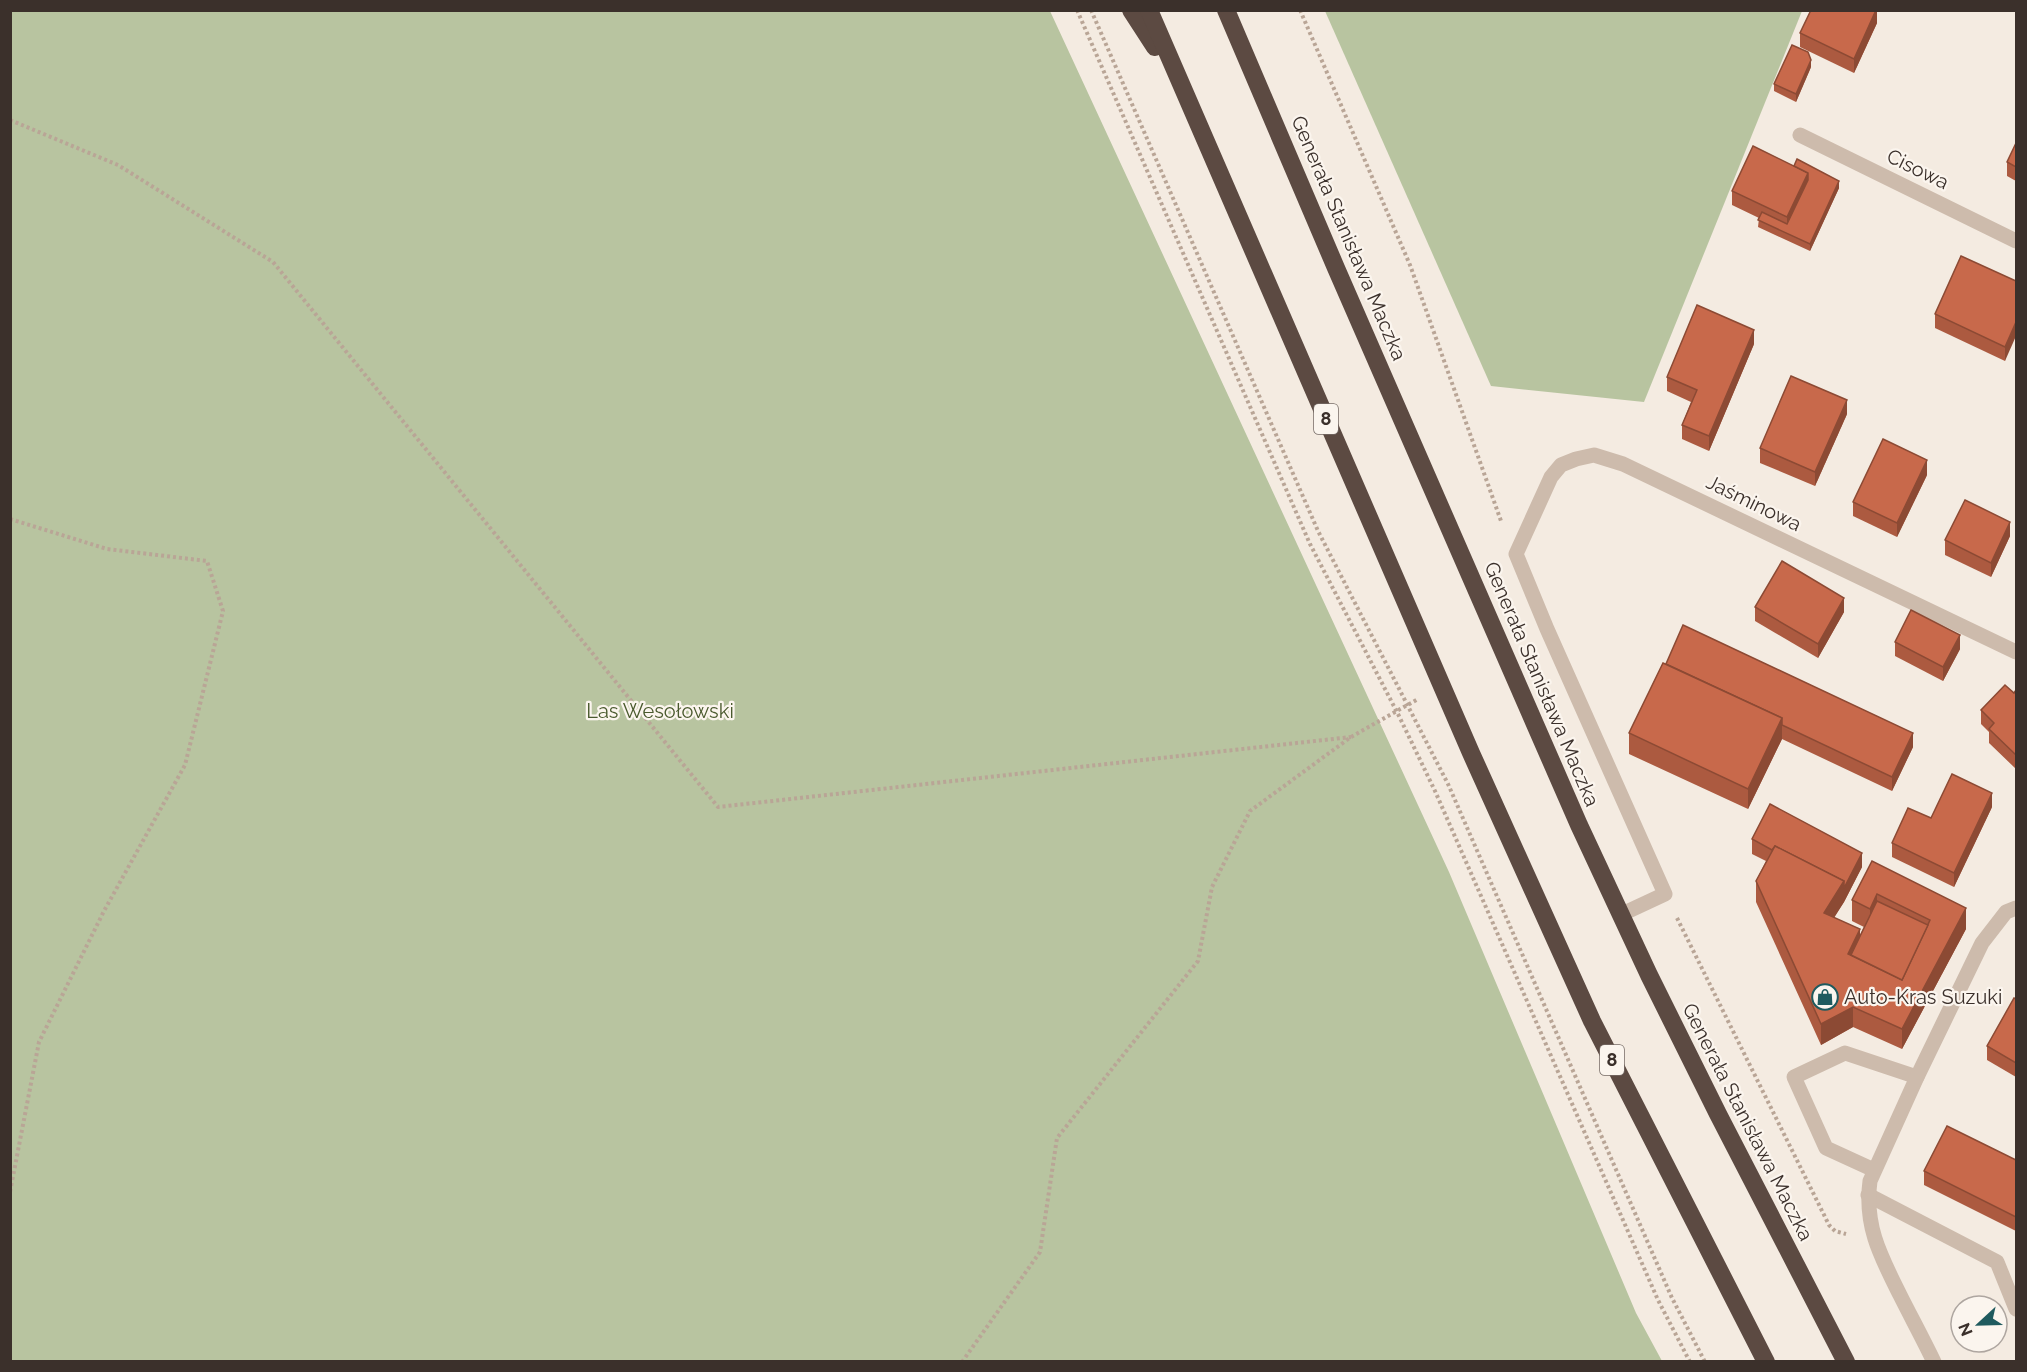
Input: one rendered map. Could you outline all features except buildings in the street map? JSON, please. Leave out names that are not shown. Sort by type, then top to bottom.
[{"type":"highway","points":[[1131,10],[1181,86]]},
{"type":"highway","name":"8","points":[[1149,10],[1592,1022],[1766,1362]]},
{"type":"highway","name":"Generała Stanisława Maczka","points":[[1226,10],[1331,256],[1620,915],[1718,1114],[1846,1362]]},
{"type":"highway","points":[[1237,10],[1247,58]]},
{"type":"street","name":"Cisowa","points":[[1800,135],[2016,241]]},
{"type":"street","name":"Jaśminowa","points":[[1516,554],[1551,477],[1562,465],[1594,455],[1623,464],[2016,652]]},
{"type":"street","points":[[1516,554],[1665,894],[1620,915]]},
{"type":"street","points":[[1934,1362],[1879,1252],[1872,1232],[1868,1195],[1874,1170],[1982,943],[2006,912],[2016,908]]},
{"type":"street","points":[[1874,1170],[1827,1148],[1794,1077],[1845,1053],[1917,1077]]},
{"type":"street","points":[[1868,1195],[1997,1262],[2016,1309]]},
{"type":"path","points":[[1077,10],[1310,544],[1397,712],[1440,802],[1658,1300],[1690,1362]]},
{"type":"path","points":[[1091,10],[1318,531],[1448,784],[1672,1298],[1705,1362]]},
{"type":"path","points":[[1300,10],[1410,265],[1502,523],[1516,554]]},
{"type":"path","points":[[10,120],[118,165],[273,262],[718,807],[1351,737]]},
{"type":"path","points":[[10,519],[107,549],[207,561],[223,611],[185,765],[104,911],[39,1042],[10,1192]]},
{"type":"path","points":[[963,1362],[1040,1252],[1057,1138],[1198,961],[1212,887],[1250,811],[1351,737],[1443,686]]},
{"type":"path","points":[[1665,894],[1829,1225],[1835,1231],[1851,1235],[1872,1232]]},
{"type":"green space","name":"Las Wesołowski","points":[[10,11],[1050,11],[1449,872],[1636,1313],[1662,1361],[11,1361]]},
{"type":"green space","points":[[1325,11],[1802,11],[1644,402],[1491,386]]},
{"type":"place","name":"Auto-Kras Suzuki","points":[[1825,997]]}]
